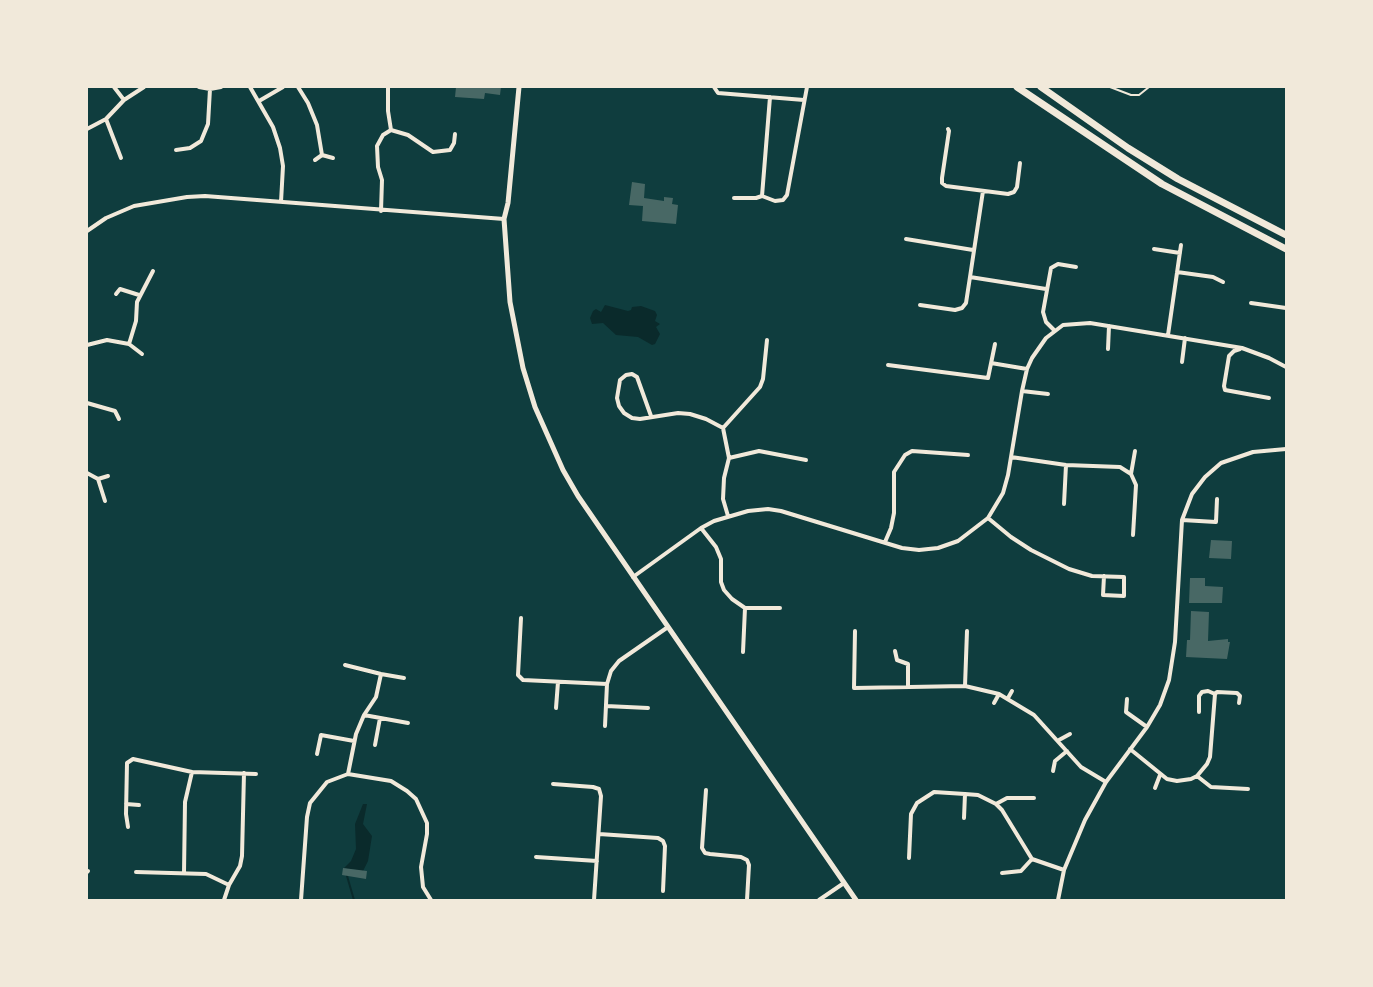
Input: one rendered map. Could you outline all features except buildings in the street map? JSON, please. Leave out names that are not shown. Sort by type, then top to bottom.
[{"type":"highway","points":[[1017,87],[1162,184],[1286,249]]},
{"type":"highway","points":[[1041,87],[1128,148],[1178,179],[1286,235]]},
{"type":"street","points":[[114,87],[124,100]]},
{"type":"street","points":[[87,129],[106,119],[124,100],[144,87]]},
{"type":"street","points":[[199,87],[210,89],[221,87]]},
{"type":"street","points":[[250,87],[273,127],[280,148],[283,166],[281,202]]},
{"type":"street","points":[[259,101],[283,87]]},
{"type":"street","points":[[298,87],[317,125],[322,155]]},
{"type":"street","points":[[388,87],[391,130]]},
{"type":"street","points":[[519,87],[508,203],[504,219],[510,302],[523,368],[535,407],[563,470],[578,496],[856,900]]},
{"type":"street","points":[[714,87],[718,93],[804,100]]},
{"type":"street","points":[[770,98],[762,195],[765,199],[775,201],[783,200],[787,195],[807,87]]},
{"type":"street","points":[[176,150],[190,148],[201,141],[207,124],[210,89]]},
{"type":"street","points":[[106,119],[121,158]]},
{"type":"street","points":[[948,129],[942,183],[946,186],[1008,194],[1014,192],[1017,187],[1020,163]]},
{"type":"street","points":[[381,211],[382,180],[378,167],[377,146],[383,135],[391,130],[408,135],[433,152],[450,150],[455,134]]},
{"type":"street","points":[[315,159],[322,155],[333,158]]},
{"type":"street","points":[[920,305],[955,310],[962,308],[966,303],[982,191]]},
{"type":"street","points":[[734,198],[756,198],[762,195]]},
{"type":"street","points":[[87,231],[106,218],[134,206],[187,196],[504,219]]},
{"type":"street","points":[[906,239],[973,250]]},
{"type":"street","points":[[1168,335],[1181,245]]},
{"type":"street","points":[[1154,249],[1180,253]]},
{"type":"street","points":[[1054,330],[1046,322],[1043,312],[1051,268],[1058,264],[1076,267]]},
{"type":"street","points":[[129,344],[136,321],[139,295],[153,271]]},
{"type":"street","points":[[1177,272],[1213,277],[1223,282]]},
{"type":"street","points":[[970,277],[1046,289]]},
{"type":"street","points":[[116,294],[120,289],[139,295]]},
{"type":"street","points":[[1251,303],[1286,308]]},
{"type":"street","points":[[633,577],[701,528],[728,516],[768,509],[902,548],[919,550],[938,548],[958,541],[988,518],[1003,493],[1027,369],[1038,348],[1054,330],[1063,324],[1109,326],[1242,348],[1286,367]]},
{"type":"street","points":[[1108,350],[1109,326]]},
{"type":"street","points":[[1182,362],[1185,338]]},
{"type":"street","points":[[87,345],[107,340],[129,344],[142,354]]},
{"type":"street","points":[[723,428],[760,387],[767,340]]},
{"type":"street","points":[[888,365],[988,378],[995,344]]},
{"type":"street","points":[[1242,348],[1229,356],[1225,390],[1269,398]]},
{"type":"street","points":[[991,363],[1027,369]]},
{"type":"street","points":[[651,416],[637,377],[632,374],[626,375],[620,380],[617,398],[624,413],[632,418],[651,416],[678,413],[690,414],[723,428]]},
{"type":"street","points":[[1022,391],[1048,394]]},
{"type":"street","points":[[87,403],[115,411],[118,419]]},
{"type":"street","points":[[723,428],[729,458],[724,478],[723,499],[728,516]]},
{"type":"street","points":[[1058,900],[1064,870],[1084,820],[1106,782],[1147,727],[1160,705],[1174,661],[1182,520],[1192,494],[1205,477],[1221,463],[1253,452],[1286,449]]},
{"type":"street","points":[[729,458],[759,451],[806,460]]},
{"type":"street","points":[[885,542],[894,513],[894,472],[905,454],[912,451],[968,455]]},
{"type":"street","points":[[1133,535],[1136,485],[1131,474],[1135,451]]},
{"type":"street","points":[[1011,457],[1066,465],[1120,468],[1131,474]]},
{"type":"street","points":[[1064,504],[1066,465]]},
{"type":"street","points":[[87,473],[98,479],[105,501]]},
{"type":"street","points":[[98,479],[108,476]]},
{"type":"street","points":[[1182,520],[1216,522],[1217,499]]},
{"type":"street","points":[[988,518],[1011,537],[1069,570],[1092,576],[1104,576],[1124,577],[1124,596],[1103,595],[1104,576]]},
{"type":"street","points":[[701,528],[716,547],[721,559],[721,582],[724,590],[732,599],[745,608],[780,608]]},
{"type":"street","points":[[743,652],[745,608]]},
{"type":"street","points":[[521,618],[518,675],[523,680],[607,684]]},
{"type":"street","points":[[605,726],[607,684],[611,671],[619,661],[668,627]]},
{"type":"street","points":[[855,631],[854,688],[965,686],[999,694],[1034,715],[1081,767],[1106,782]]},
{"type":"street","points":[[965,686],[968,631]]},
{"type":"street","points":[[895,651],[897,660],[908,664],[908,687]]},
{"type":"street","points":[[345,665],[404,678]]},
{"type":"street","points":[[348,774],[354,741],[364,715],[376,697],[381,674]]},
{"type":"street","points":[[556,708],[558,682]]},
{"type":"street","points":[[1008,698],[1012,691]]},
{"type":"street","points":[[1199,712],[1199,696],[1202,692],[1237,693],[1240,696],[1239,703]]},
{"type":"street","points":[[994,703],[999,694]]},
{"type":"street","points":[[1130,749],[1167,779],[1177,781],[1197,776],[1208,764],[1212,748],[1215,694]]},
{"type":"street","points":[[1127,699],[1126,712],[1147,727]]},
{"type":"street","points":[[606,706],[648,708]]},
{"type":"street","points":[[364,715],[408,723]]},
{"type":"street","points":[[375,745],[380,718]]},
{"type":"street","points":[[1059,740],[1070,734]]},
{"type":"street","points":[[316,754],[321,735],[354,741]]},
{"type":"street","points":[[1053,771],[1055,761],[1067,751]]},
{"type":"street","points":[[128,827],[127,763],[133,759],[192,772],[256,774]]},
{"type":"street","points":[[184,873],[185,802],[192,772]]},
{"type":"street","points":[[224,900],[229,885],[240,866],[242,856],[244,774]]},
{"type":"street","points":[[301,900],[310,803],[327,782],[348,774],[391,781],[407,790],[416,799],[427,823],[421,867],[423,887],[431,900]]},
{"type":"street","points":[[1155,788],[1160,775]]},
{"type":"street","points":[[1197,776],[1211,786],[1248,789]]},
{"type":"street","points":[[553,784],[599,789],[601,796],[594,900]]},
{"type":"street","points":[[706,790],[702,848],[710,855],[741,857],[747,860],[749,865],[747,900]]},
{"type":"street","points":[[909,858],[908,827],[917,803],[934,792],[978,795],[996,804],[1032,859],[1064,870]]},
{"type":"street","points":[[964,818],[965,794]]},
{"type":"street","points":[[996,804],[1007,798],[1034,798]]},
{"type":"street","points":[[126,804],[139,805]]},
{"type":"street","points":[[599,834],[658,838],[663,841],[665,846],[663,891]]},
{"type":"street","points":[[536,857],[597,861]]},
{"type":"street","points":[[1002,873],[1021,872],[1032,859]]},
{"type":"street","points":[[135,872],[206,874],[229,885]]},
{"type":"street","points":[[819,900],[844,883]]},
{"type":"lane","points":[[1110,87],[1131,95],[1139,95],[1149,87]]},
{"type":"water","points":[[605,305],[628,311],[632,307],[641,306],[655,311],[657,315],[655,321],[660,324],[656,327],[660,334],[655,344],[652,345],[638,337],[616,335],[603,323],[592,324],[590,318],[593,311],[596,309],[601,312]]},
{"type":"water","points":[[363,804],[367,804],[363,824],[372,836],[368,861],[363,871],[344,868],[351,861],[356,849],[355,824]]},
{"type":"waterway","points":[[348,868],[347,876],[354,900]]}]
